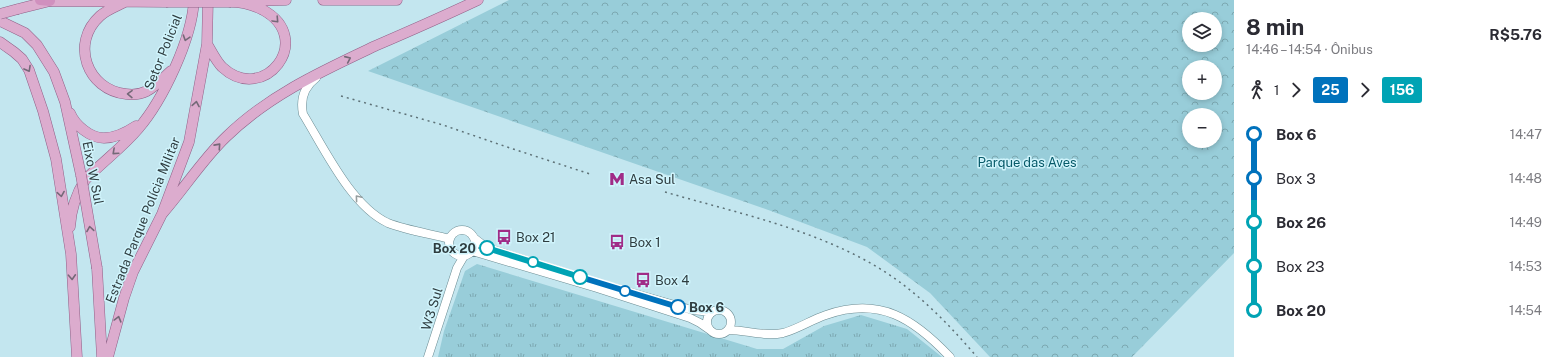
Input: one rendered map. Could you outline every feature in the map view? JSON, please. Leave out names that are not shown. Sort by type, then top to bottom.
[{"type":"highway","points":[[40,0],[50,1]]},
{"type":"main road","name":"Setor Policial","points":[[151,113],[174,68],[189,28],[193,13],[194,0]]},
{"type":"main road","name":"Estrada Parque Polícia Militar","points":[[108,357],[124,298],[134,272],[160,217],[172,196],[189,142],[207,44],[208,0]]},
{"type":"main road","points":[[0,14],[50,1],[237,2],[286,0]]},
{"type":"main road","points":[[323,0],[397,0]]},
{"type":"main road","points":[[172,196],[226,137],[250,116],[294,85],[478,0]]},
{"type":"main road","points":[[127,1],[107,11],[99,17],[87,37],[84,54],[87,65],[93,76],[105,87],[119,93],[134,95],[147,91],[174,68]]},
{"type":"main road","points":[[207,44],[222,67],[234,75],[246,78],[257,78],[269,74],[277,67],[282,59],[285,48],[285,35],[279,22],[259,8],[237,2]]},
{"type":"main road","name":"Eixo W Sul","points":[[0,21],[25,33],[37,45],[54,72],[65,102],[81,175],[97,268],[102,357]]},
{"type":"main road","points":[[0,42],[22,58],[35,83],[56,158],[71,254],[77,357]]},
{"type":"main road","points":[[65,102],[72,119],[77,124],[89,133],[104,138],[117,136],[128,132],[151,113]]},
{"type":"main road","points":[[69,239],[74,202],[78,190],[85,180],[126,142],[151,113]]},
{"type":"street","points":[[333,66],[309,84],[302,98],[302,105],[304,114],[342,179],[367,209],[388,223],[450,239]]},
{"type":"street","points":[[474,238],[475,247],[464,256],[455,253],[450,247],[450,239],[455,232],[463,230],[468,231],[474,238],[487,248],[599,283],[692,310],[712,312],[722,310],[729,315],[731,320],[731,326],[728,330]]},
{"type":"street","points":[[472,251],[597,288],[690,318],[714,333],[719,334],[728,330],[745,330],[758,334],[784,332],[826,315],[842,311],[861,308],[878,310],[896,315],[912,323],[924,332],[950,357]]},
{"type":"street","name":"W3 Sul","points":[[455,253],[457,268]]},
{"type":"street","name":"W3 Sul","points":[[428,357],[457,268],[464,256]]},
{"type":"street","points":[[710,330],[707,326],[707,320],[712,312]]},
{"type":"street","points":[[731,320],[745,330]]},
{"type":"green space","name":"Parque das Aves","points":[[509,0],[1234,0],[1234,253],[1132,357],[990,357],[930,293],[867,247],[771,211],[368,71]]},
{"type":"green space","points":[[477,264],[757,349],[783,349],[824,326],[861,315],[907,329],[942,357],[438,357],[444,331],[465,271]]},
{"type":"railway","points":[[341,96],[443,125],[590,174]]},
{"type":"railway","points":[[665,192],[788,227],[847,251],[875,266],[911,291],[941,318],[977,357]]},
{"type":"bus line","name":"156","points":[[487,248],[580,277]]},
{"type":"bus line","name":"25","points":[[580,277],[678,307]]},
{"type":"place","name":"Asa Sul","points":[[617,179]]},
{"type":"place","name":"Box 21","points":[[504,237]]},
{"type":"place","name":"Box 1","points":[[617,242]]},
{"type":"place","name":"Box 20","points":[[487,248]]},
{"type":"place","name":"Box 4","points":[[643,280]]},
{"type":"place","name":"Box 6","points":[[678,307]]}]
